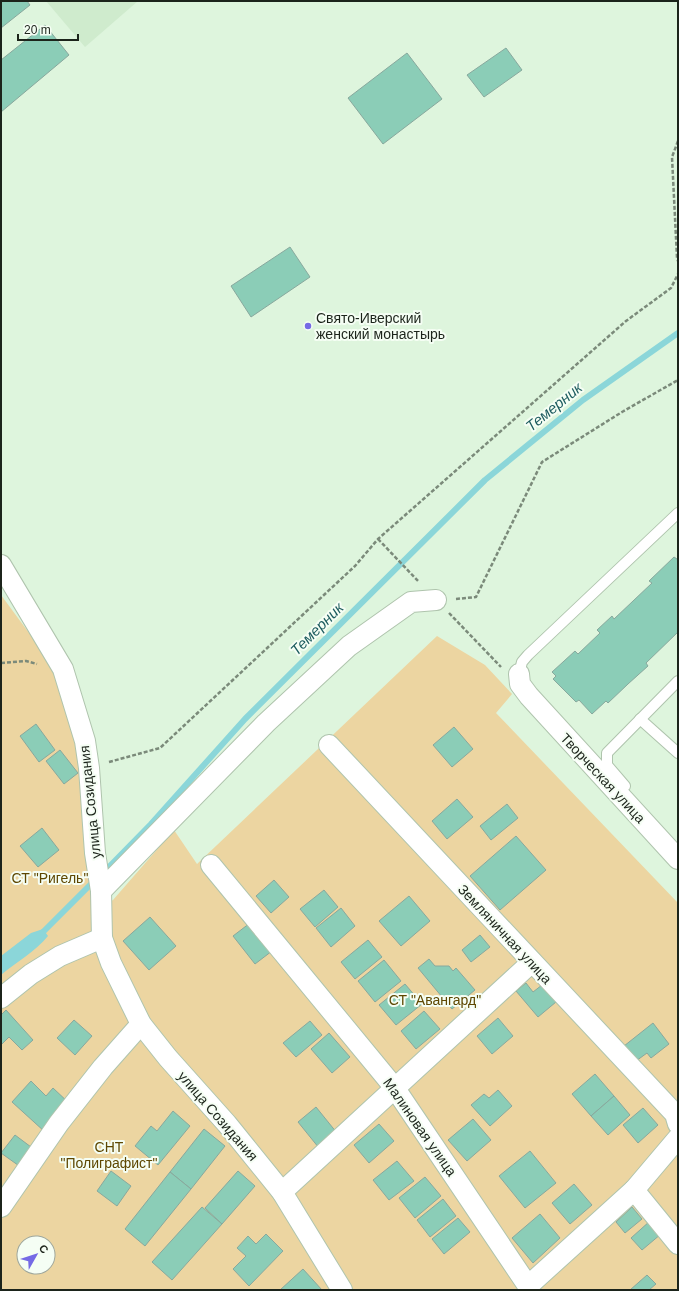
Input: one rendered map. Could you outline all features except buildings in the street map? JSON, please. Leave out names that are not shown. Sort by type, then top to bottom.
[{"type":"street","name":"улица Созидания","points":[[1,565],[63,669],[85,741],[89,768],[94,853],[101,891],[102,938],[111,963],[141,1024],[168,1058],[227,1124],[282,1192],[342,1290]]},
{"type":"street","points":[[101,891],[266,723],[349,646],[411,602],[436,600]]},
{"type":"street","name":"Творческая улица","points":[[510,671],[529,696],[678,859]]},
{"type":"street","name":"Земляничная улица","points":[[329,745],[675,1114],[678,1124]]},
{"type":"street","name":"Малиновая улица","points":[[211,865],[394,1087],[528,1286],[634,1190]]},
{"type":"street","points":[[1,998],[31,974],[60,956],[102,938]]},
{"type":"street","points":[[282,1192],[394,1087],[532,962]]},
{"type":"street","points":[[1,1206],[59,1123],[103,1067],[141,1024]]},
{"type":"street","points":[[678,1138],[634,1190],[678,1244]]},
{"type":"lane","points":[[510,671],[522,662],[678,512]]},
{"type":"lane","points":[[678,682],[609,750],[606,757],[607,765],[678,846]]},
{"type":"lane","points":[[640,719],[678,753]]},
{"type":"path","points":[[678,141],[672,157],[678,261]]},
{"type":"path","points":[[89,768],[160,748],[355,566],[378,539],[626,321],[671,288],[678,274]]},
{"type":"path","points":[[436,600],[476,597],[542,462],[622,412],[678,380]]},
{"type":"path","points":[[378,539],[411,573]]},
{"type":"path","points":[[436,600],[510,671]]},
{"type":"path","points":[[1,663],[26,661],[63,669]]},
{"type":"shaded area","points":[[46,1],[138,1],[85,47]]},
{"type":"green space","name":"СТ \"Авангард\"","points":[[1,595],[60,675],[89,768],[102,907],[113,900],[174,830],[197,864],[437,636],[485,665],[512,694],[496,713],[678,903],[678,1290],[1,1290]]},
{"type":"water","points":[[43,929],[48,936],[43,942],[1,975],[1,956],[31,933]]},
{"type":"waterway","name":"Темерник","points":[[102,874],[151,824],[245,719],[485,480],[583,400],[678,333]]},
{"type":"waterway","name":"Темерник","points":[[39,936],[95,880]]},
{"type":"place","name":"Свято-Иверский женский монастырь","points":[[308,326]]},
{"type":"park label","name":"СТ \"Ригель\"","points":[[50,878]]},
{"type":"park label","name":"СНТ \"Полиграфист\"","points":[[109,1156]]}]
